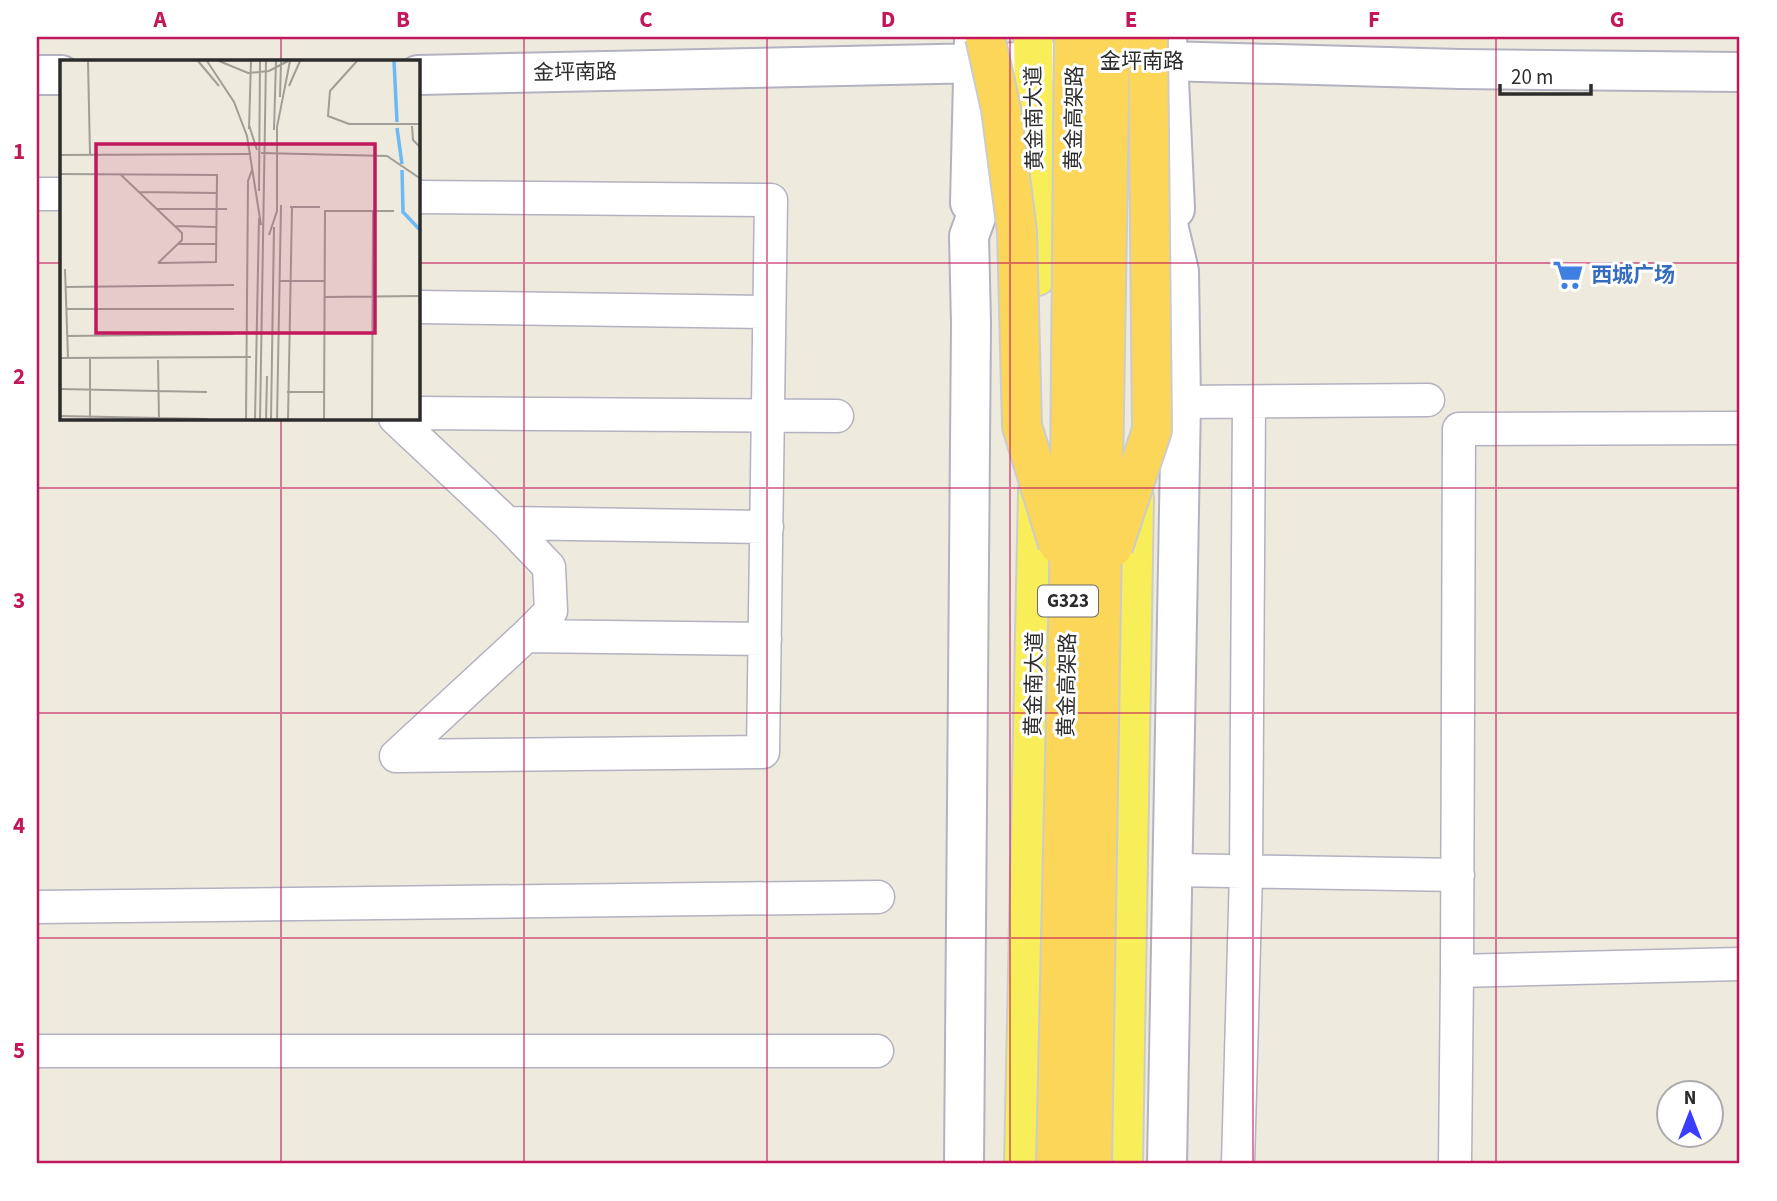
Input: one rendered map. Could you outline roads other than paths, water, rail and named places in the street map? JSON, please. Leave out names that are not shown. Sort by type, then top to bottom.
[{"type":"highway","name":"黄金高架路","points":[[1074,37],[1085,582],[1092,1164]]},
{"type":"highway","name":"黄金高架路","points":[[1056,1164],[1085,582],[1141,43]]},
{"type":"highway","points":[[978,45],[1001,109],[1017,231],[1021,426],[1085,582]]},
{"type":"main road","points":[[1123,1164],[1141,43]]},
{"type":"main road","name":"黄金南大道","points":[[1024,1164],[1040,423],[1030,45]]},
{"type":"street","name":"金坪南路","points":[[420,75],[978,45],[1141,43],[1460,69],[1740,72]]},
{"type":"street","points":[[1141,43],[1179,271],[1181,402],[1167,1164]]},
{"type":"street","points":[[964,1164],[971,338],[969,236],[978,45]]},
{"type":"street","points":[[969,236],[1030,45]]},
{"type":"street","points":[[37,75],[60,75]]},
{"type":"street","points":[[37,194],[60,194]]},
{"type":"street","points":[[397,420],[507,523],[549,567],[551,611],[396,757],[764,752],[771,200],[420,197]]},
{"type":"street","points":[[420,307],[769,312]]},
{"type":"street","points":[[1135,406],[1181,402],[1429,400]]},
{"type":"street","points":[[1238,1164],[1246,872],[1249,402]]},
{"type":"street","points":[[420,413],[837,416]]},
{"type":"street","points":[[1455,1164],[1459,429],[1740,428]]},
{"type":"street","points":[[507,523],[767,527]]},
{"type":"street","points":[[526,636],[765,639]]},
{"type":"street","points":[[1173,870],[1458,875]]},
{"type":"street","points":[[37,907],[878,897]]},
{"type":"street","points":[[1457,971],[1740,964]]},
{"type":"street","points":[[37,1051],[877,1051]]},
{"type":"place","name":"西城广场","points":[[1568,275]]}]
